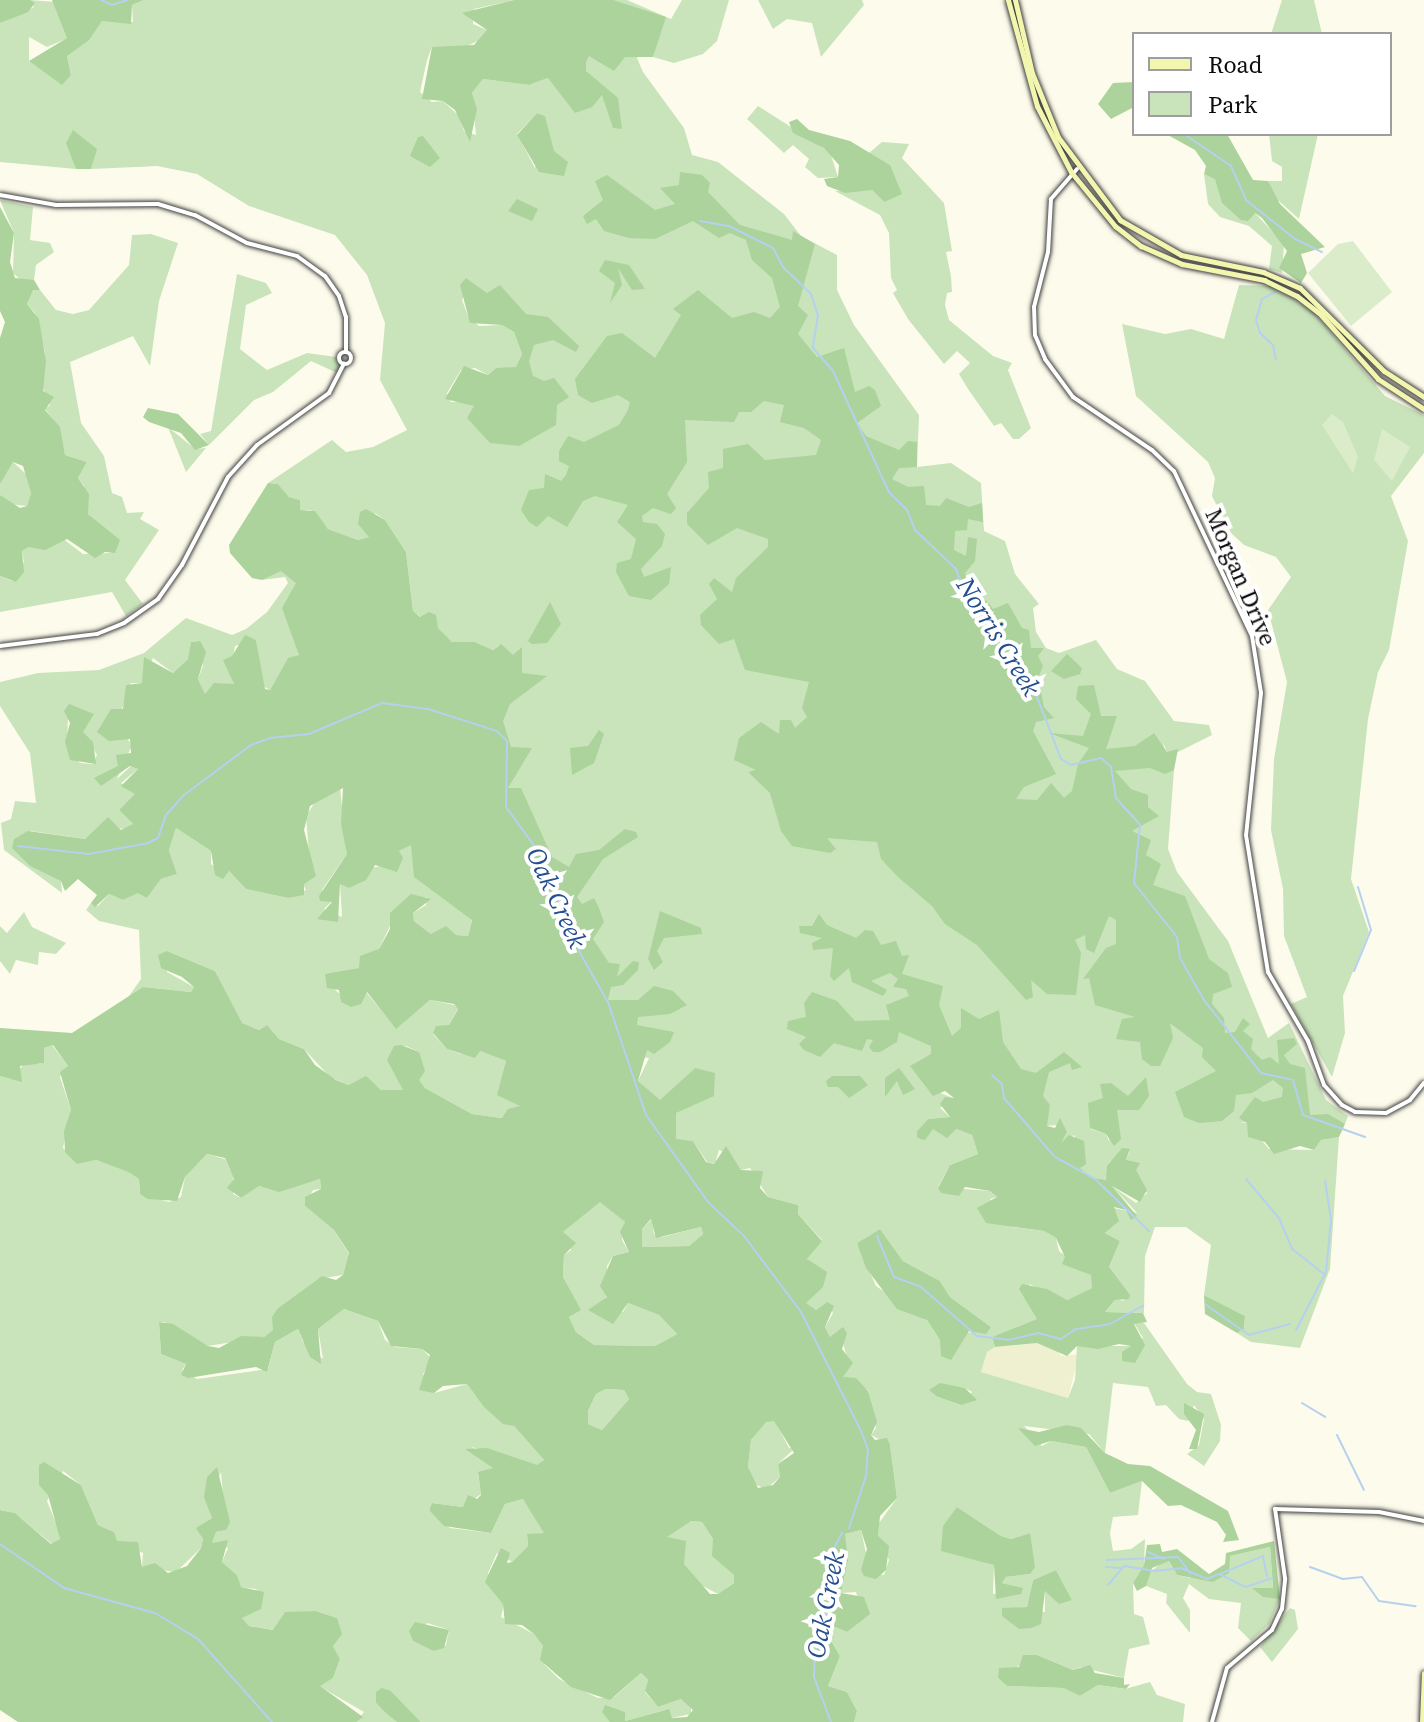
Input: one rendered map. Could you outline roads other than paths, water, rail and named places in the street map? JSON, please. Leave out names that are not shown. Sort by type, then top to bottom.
[{"type":"main road","points":[[1008,0],[1025,77],[1093,203],[1141,246],[1182,264],[1264,280],[1297,296],[1321,315],[1378,379],[1424,409]]},
{"type":"main road","points":[[1015,0],[1043,102],[1074,170],[1120,220],[1151,242],[1181,255],[1263,272],[1300,288],[1384,371],[1424,397]]},
{"type":"main road","points":[[1422,1722],[1424,1673]]},
{"type":"street","name":"Morgan Drive","points":[[1074,170],[1051,199],[1035,335],[1045,359],[1073,397],[1152,450],[1174,471],[1252,636],[1261,693],[1246,835],[1268,972],[1308,1041],[1324,1085],[1342,1105],[1355,1112],[1386,1113],[1410,1100],[1424,1083]]},
{"type":"street","points":[[0,195],[56,205],[170,206],[247,243],[297,256],[325,276],[339,296],[346,317],[346,352],[339,358],[344,364],[318,403],[257,445],[228,477],[182,565],[158,599],[124,623],[97,634],[0,646]]},
{"type":"street","points":[[1212,1722],[1215,1705],[1232,1661],[1272,1630],[1282,1609],[1285,1578],[1275,1509],[1379,1512],[1424,1521]]},
{"type":"waterway","points":[[101,0],[112,5],[127,0]]},
{"type":"waterway","points":[[1187,136],[1231,166],[1246,200],[1295,239],[1322,252]]},
{"type":"waterway","name":"Norris Creek","points":[[700,221],[729,226],[773,248],[783,267],[811,294],[818,315],[813,348],[833,371],[889,492],[907,510],[915,530],[956,569],[966,595],[1011,647],[1030,679],[1061,759],[1071,765],[1101,758],[1111,767],[1116,798],[1140,825],[1134,883],[1177,937],[1180,958],[1204,1000],[1261,1073],[1293,1080],[1303,1115],[1365,1137]]},
{"type":"waterway","points":[[1275,292],[1262,299],[1256,320],[1260,333],[1273,345],[1276,360]]},
{"type":"waterway","name":"Oak Creek","points":[[18,846],[89,854],[148,843],[158,838],[166,815],[184,795],[251,745],[270,738],[309,734],[382,703],[428,709],[497,731],[507,741],[506,807],[541,855],[580,953],[608,1002],[646,1115],[708,1202],[744,1236],[801,1312],[861,1431],[868,1449],[866,1476],[849,1528]]},
{"type":"waterway","points":[[1354,971],[1371,930],[1358,887]]},
{"type":"waterway","points":[[992,1075],[1002,1084],[1004,1098],[1055,1157],[1095,1179],[1149,1231]]},
{"type":"waterway","points":[[1246,1179],[1279,1218],[1292,1249],[1324,1274]]},
{"type":"waterway","points":[[1296,1330],[1326,1272],[1331,1220],[1325,1180]]},
{"type":"waterway","points":[[877,1236],[894,1277],[921,1287],[977,1336],[1008,1340],[1038,1333],[1061,1339],[1076,1329],[1110,1324],[1143,1306]]},
{"type":"waterway","points":[[1206,1305],[1249,1335],[1290,1324]]},
{"type":"waterway","points":[[1302,1403],[1325,1417]]},
{"type":"waterway","points":[[1337,1435],[1364,1490]]},
{"type":"waterway","name":"Oak Creek","points":[[831,1722],[814,1677],[815,1652],[830,1605],[835,1546],[842,1533]]},
{"type":"waterway","points":[[0,1544],[64,1588],[155,1613],[198,1639],[272,1722]]},
{"type":"waterway","points":[[1148,1552],[1164,1559]]},
{"type":"waterway","points":[[1220,1574],[1263,1556],[1267,1577]]},
{"type":"waterway","points":[[1107,1560],[1178,1557],[1191,1574]]},
{"type":"waterway","points":[[1108,1585],[1124,1566],[1154,1571],[1181,1568],[1207,1579],[1219,1574],[1246,1587],[1272,1578]]},
{"type":"waterway","points":[[1106,1567],[1120,1568]]},
{"type":"waterway","points":[[1310,1567],[1343,1579],[1362,1577],[1379,1601],[1416,1606]]}]
